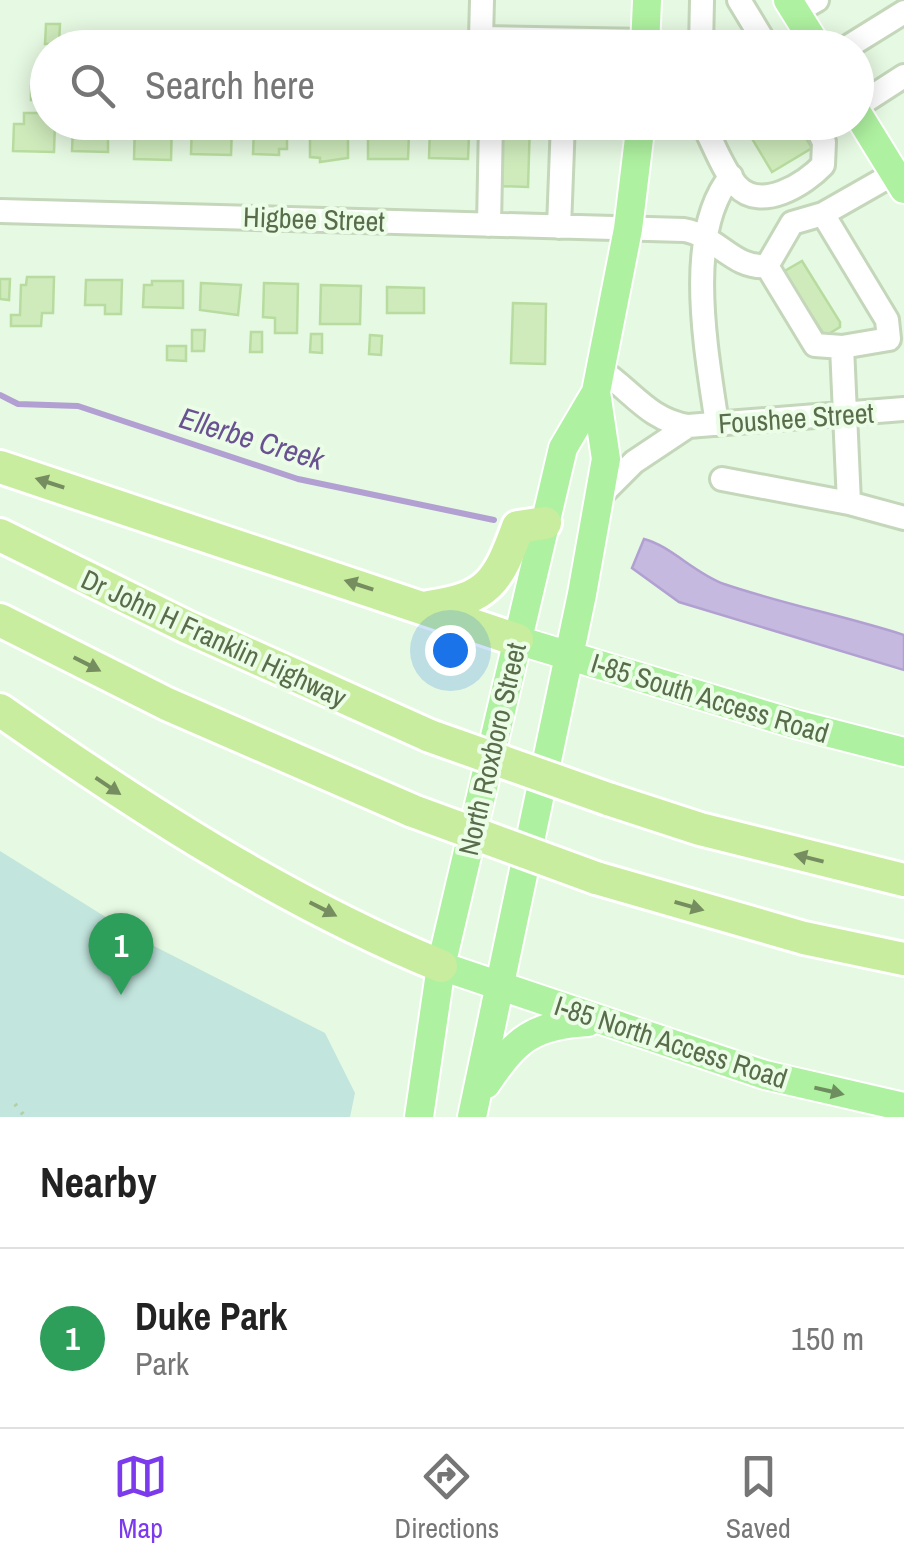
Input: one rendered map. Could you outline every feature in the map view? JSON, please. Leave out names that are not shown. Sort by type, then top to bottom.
[{"type":"highway","points":[[0,466],[517,640]]},
{"type":"highway","points":[[428,607],[480,594],[506,559],[518,527],[545,522]]},
{"type":"highway","name":"Dr John H Franklin Highway","points":[[0,535],[187,627],[430,736],[608,799],[738,839],[904,880]]},
{"type":"highway","points":[[0,620],[167,704],[413,811],[596,878],[786,933],[904,959]]},
{"type":"highway","points":[[0,710],[107,786],[236,865],[441,966]]},
{"type":"main road","points":[[646,30],[647,0]]},
{"type":"main road","points":[[800,4],[811,30]]},
{"type":"main road","points":[[874,138],[901,181]]},
{"type":"main road","name":"North Roxboro Street","points":[[418,1117],[441,966],[563,448],[598,381],[628,229],[639,140]]},
{"type":"main road","name":"North Roxboro Street","points":[[474,1107],[569,656],[606,459],[598,381]]},
{"type":"main road","name":"I-85 South Access Road","points":[[517,640],[794,724],[904,752]]},
{"type":"main road","name":"I-85 North Access Road","points":[[441,966],[766,1075],[904,1107]]},
{"type":"main road","points":[[474,1107],[509,1049],[524,1038],[562,1024],[602,1022]]},
{"type":"street","points":[[481,30],[482,0]]},
{"type":"street","points":[[701,30],[702,0]]},
{"type":"street","points":[[739,0],[757,30]]},
{"type":"street","points":[[874,31],[904,12]]},
{"type":"street","points":[[874,97],[904,76]]},
{"type":"street","points":[[489,225],[491,140]]},
{"type":"street","points":[[558,227],[562,140]]},
{"type":"street","points":[[711,140],[744,192],[760,196],[777,194],[814,174],[826,154],[821,140]]},
{"type":"street","points":[[716,140],[752,180],[778,183],[812,160],[814,140]]},
{"type":"street","points":[[717,424],[702,256],[718,192],[731,176]]},
{"type":"street","points":[[767,266],[792,222],[823,214],[901,181]]},
{"type":"street","name":"Higbee Street","points":[[0,211],[706,234]]},
{"type":"street","points":[[767,266],[809,342],[823,348],[888,339],[888,320],[823,214]]},
{"type":"street","points":[[706,234],[741,262],[767,266]]},
{"type":"street","points":[[842,347],[849,503]]},
{"type":"street","name":"Foushee Street","points":[[598,381],[630,389],[658,418],[688,426],[904,410]]},
{"type":"street","name":"Foushee Street","points":[[598,498],[634,462],[688,426]]},
{"type":"street","points":[[722,478],[904,518]]},
{"type":"path","points":[[16,1104],[25,1117]]},
{"type":"shaded area","points":[[644,539],[724,584],[904,635],[904,670],[679,602],[632,568]]},
{"type":"shaded area","points":[[0,851],[144,941],[325,1033],[355,1093],[350,1117],[0,1117]]},
{"type":"building","points":[[46,24],[60,24],[60,30],[46,30]]},
{"type":"building","points":[[24,113],[30,113],[30,140],[54,140],[54,152],[13,151],[14,124],[24,124]]},
{"type":"building","points":[[72,140],[108,140],[108,152],[72,151]]},
{"type":"building","points":[[135,140],[172,140],[171,160],[134,159]]},
{"type":"building","points":[[191,140],[232,140],[231,155],[191,154]]},
{"type":"building","points":[[254,140],[287,140],[287,149],[279,149],[279,155],[253,154]]},
{"type":"building","points":[[310,140],[348,140],[348,158],[320,162],[320,158],[310,157]]},
{"type":"building","points":[[368,140],[409,140],[408,159],[368,159]]},
{"type":"building","points":[[430,140],[469,140],[468,159],[429,158]]},
{"type":"building","points":[[498,140],[529,140],[528,187],[497,186]]},
{"type":"building","points":[[753,140],[807,140],[812,148],[772,172]]},
{"type":"building","points":[[802,261],[840,322],[840,327],[825,336],[783,272]]},
{"type":"building","points":[[27,277],[54,277],[53,313],[42,313],[41,326],[11,326],[11,315],[20,315],[21,285],[26,285]]},
{"type":"building","points":[[0,279],[10,279],[9,300],[0,299]]},
{"type":"building","points":[[86,280],[122,280],[121,314],[105,314],[105,305],[85,305]]},
{"type":"building","points":[[152,281],[183,281],[183,308],[143,307],[144,285],[152,285]]},
{"type":"building","points":[[201,283],[241,285],[238,315],[200,310]]},
{"type":"building","points":[[264,283],[298,284],[297,333],[275,333],[275,318],[263,317]]},
{"type":"building","points":[[321,285],[361,286],[360,324],[320,324]]},
{"type":"building","points":[[387,287],[424,288],[424,313],[387,313]]},
{"type":"building","points":[[513,303],[546,304],[545,364],[511,363]]},
{"type":"building","points":[[192,330],[205,330],[204,351],[192,351]]},
{"type":"building","points":[[251,332],[262,332],[262,352],[250,352]]},
{"type":"building","points":[[311,334],[322,334],[322,353],[310,352]]},
{"type":"building","points":[[370,335],[382,336],[381,355],[369,354]]},
{"type":"building","points":[[167,346],[186,346],[186,361],[167,360]]},
{"type":"waterway","name":"Ellerbe Creek","points":[[0,395],[18,404],[78,406],[298,479],[494,520]]},
{"type":"place","name":"Duke Park","points":[[121,995]]}]
